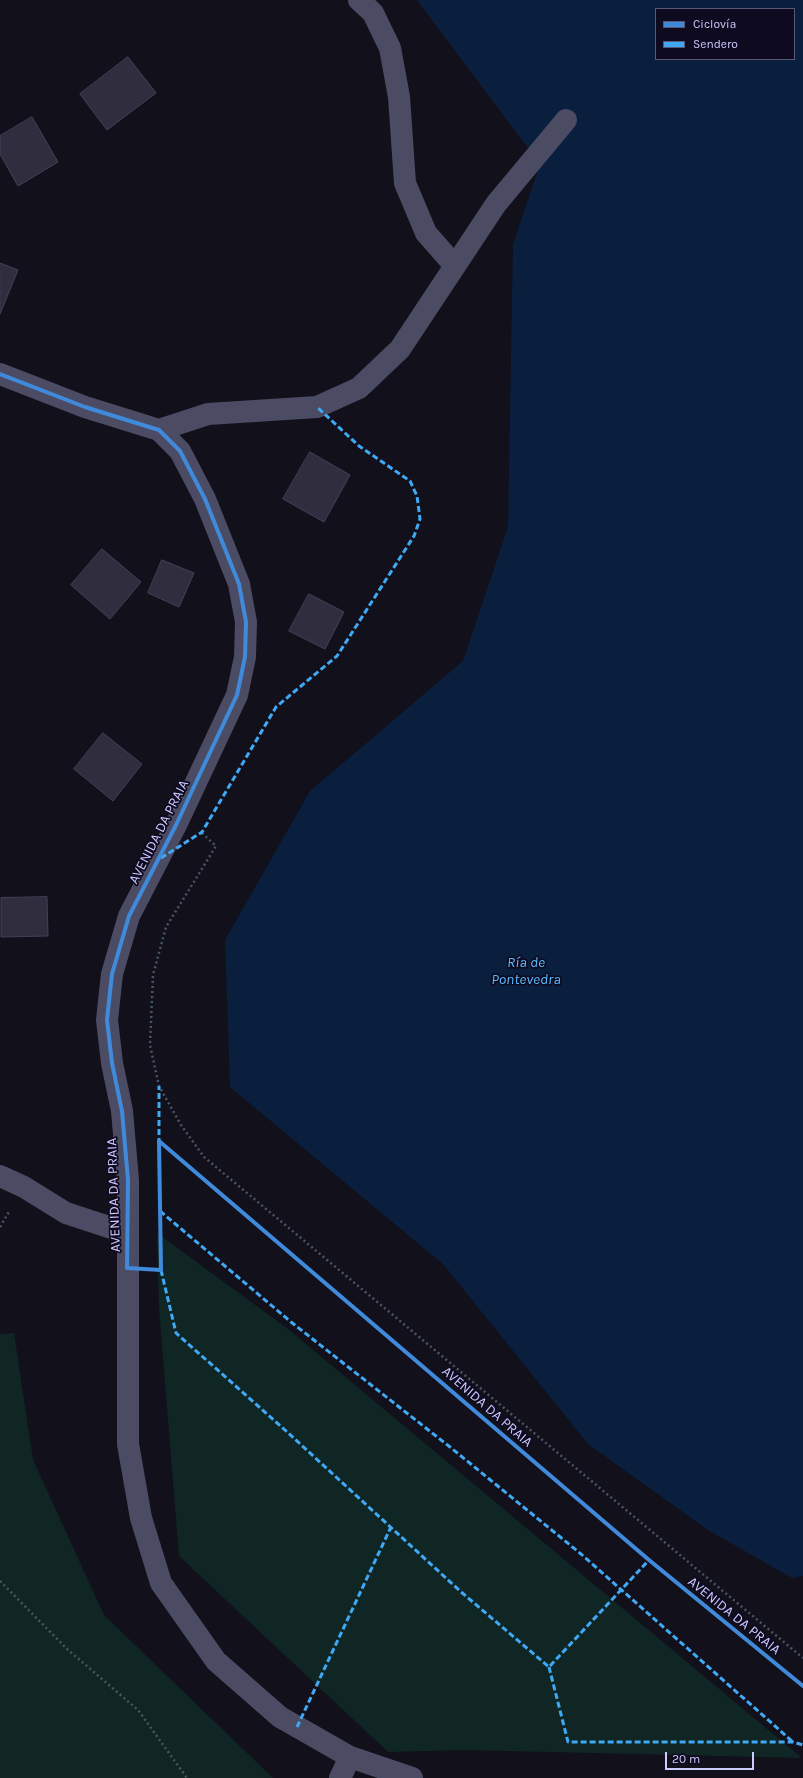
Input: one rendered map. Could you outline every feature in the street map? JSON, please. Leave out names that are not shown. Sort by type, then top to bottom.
[{"type":"street","points":[[359,0],[373,13],[390,48],[399,97],[405,183],[426,233],[455,266]]},
{"type":"street","points":[[0,374],[85,407],[159,430],[208,414],[316,407],[359,388],[400,349],[496,204],[566,120]]},
{"type":"street","name":"AVENIDA DA PRAIA","points":[[159,430],[180,451],[205,499],[239,584],[246,622],[245,657],[237,695],[176,825],[129,916],[112,974],[107,1020],[112,1064],[122,1111],[128,1180],[128,1444],[141,1518],[161,1584],[216,1661],[280,1717],[350,1757],[412,1778]]},
{"type":"street","points":[[0,1176],[24,1187],[66,1213],[127,1233]]},
{"type":"street","points":[[340,1778],[350,1757]]},
{"type":"path","points":[[0,1581],[67,1649],[138,1710],[187,1778]]},
{"type":"green space","points":[[157,1233],[288,1329],[802,1758],[465,1750],[388,1752],[179,1556],[159,1308]]},
{"type":"green space","points":[[14,1333],[33,1460],[104,1615],[273,1778],[0,1778],[0,1334]]},
{"type":"water","name":"Ría de Pontevedra","points":[[417,0],[803,0],[803,1576],[792,1578],[708,1530],[588,1444],[444,1265],[230,1087],[225,940],[310,791],[463,661],[508,527],[513,244],[540,164]]},
{"type":"building","points":[[128,57],[156,93],[107,130],[80,94]]},
{"type":"building","points":[[32,117],[58,162],[18,186],[0,154],[0,136]]},
{"type":"building","points":[[0,263],[18,270],[0,314]]},
{"type":"building","points":[[310,452],[350,475],[324,522],[283,499]]},
{"type":"building","points":[[102,549],[141,582],[110,619],[71,585]]},
{"type":"building","points":[[162,560],[194,573],[179,607],[148,593]]},
{"type":"building","points":[[309,594],[344,612],[325,649],[289,631]]},
{"type":"building","points":[[103,733],[142,764],[113,801],[74,769]]},
{"type":"building","points":[[47,897],[48,936],[1,937],[1,898]]},
{"type":"marked path","points":[[161,858],[202,832],[276,707],[337,656],[414,536],[420,519],[417,496],[410,481],[359,446],[317,407]]},
{"type":"marked path","points":[[159,1086],[159,1144]]},
{"type":"marked path","points":[[160,1211],[291,1322],[450,1447],[581,1554],[793,1742]]},
{"type":"marked path","points":[[161,1270],[176,1333],[285,1430],[460,1591],[549,1667],[649,1560]]},
{"type":"marked path","points":[[297,1727],[391,1527]]},
{"type":"marked path","points":[[549,1667],[568,1742],[793,1742],[803,1745]]},
{"type":"cycle path","points":[[0,374],[85,407],[159,430],[180,451],[205,499],[239,584],[246,622],[245,657],[237,695],[176,825],[129,916],[112,974],[107,1020],[112,1063],[122,1111],[128,1180],[127,1268],[161,1270],[159,1141]]},
{"type":"cycle path","points":[[159,1141],[649,1560],[803,1686]]}]
